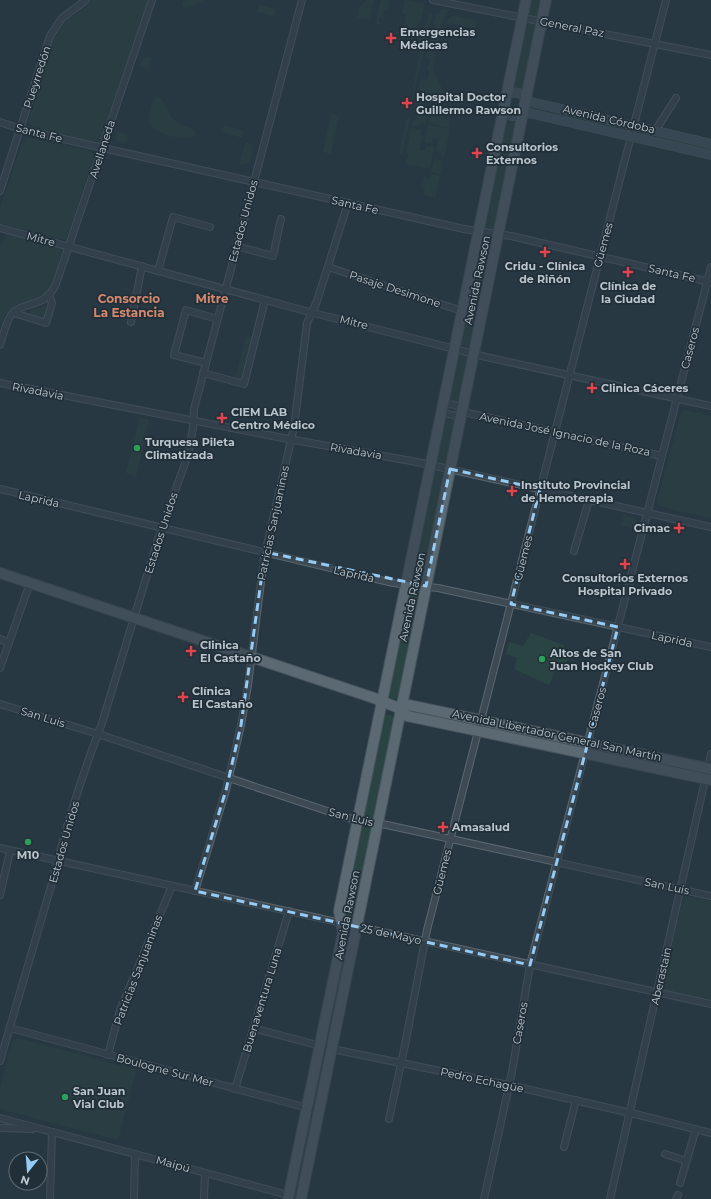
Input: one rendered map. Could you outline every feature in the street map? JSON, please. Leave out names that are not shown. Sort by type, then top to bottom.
[{"type":"main road","name":"Avenida Rawson","points":[[289,1197],[343,933],[339,912],[526,0]]},
{"type":"main road","name":"Avenida Rawson","points":[[302,1199],[450,469],[464,412],[474,353],[546,0]]},
{"type":"main road","name":"Avenida Córdoba","points":[[507,95],[518,93],[526,97],[531,102],[711,144]]},
{"type":"main road","name":"Avenida Córdoba","points":[[504,110],[511,116],[523,116],[529,113],[711,156]]},
{"type":"main road","name":"Avenida Libertador General San Martín","points":[[0,573],[382,701],[401,709],[407,716],[708,779]]},
{"type":"main road","name":"Avenida Libertador General San Martín","points":[[401,709],[409,705],[709,769]]},
{"type":"street","name":"Pueyrredón","points":[[0,191],[50,36],[62,18],[86,0]]},
{"type":"street","name":"Avellaneda","points":[[14,313],[46,323],[52,303],[49,295],[56,284],[70,247],[152,0]]},
{"type":"street","name":"Estados Unidos","points":[[0,1061],[58,861],[61,846],[163,528],[188,455],[194,409],[203,373],[302,0]]},
{"type":"street","name":"General Paz","points":[[433,0],[711,55]]},
{"type":"street","name":"Güemes","points":[[389,1119],[425,941],[450,839],[666,0]]},
{"type":"street","points":[[655,131],[676,98]]},
{"type":"street","name":"Santa Fe","points":[[0,122],[20,129],[253,182],[498,234],[709,282]]},
{"type":"street","name":"Patricias Sanjuaninas","points":[[195,891],[229,778],[242,725],[265,552],[294,428],[307,323],[317,301],[348,203]]},
{"type":"street","points":[[158,271],[173,217],[210,227]]},
{"type":"street","points":[[236,246],[273,256],[281,219]]},
{"type":"street","name":"Mitre","points":[[0,228],[266,300],[474,353],[711,406]]},
{"type":"street","points":[[131,322],[142,266]]},
{"type":"street","name":"Pasaje Desimone","points":[[328,267],[462,311]]},
{"type":"street","name":"Caseros","points":[[484,1199],[509,1085],[530,965],[677,398],[709,282],[711,267]]},
{"type":"street","points":[[0,344],[10,317],[14,313],[22,308],[41,302],[49,295]]},
{"type":"street","points":[[203,373],[244,384],[266,300]]},
{"type":"street","points":[[206,363],[174,355],[186,310],[217,319]]},
{"type":"street","name":"Rivadavia","points":[[0,383],[431,465],[711,527]]},
{"type":"street","name":"Avenida José Ignacio de la Roza","points":[[464,412],[445,413],[442,408],[447,404],[464,412],[662,456]]},
{"type":"street","name":"Laprida","points":[[0,490],[393,583],[426,586],[711,647]]},
{"type":"street","points":[[574,551],[589,500]]},
{"type":"street","points":[[0,668],[30,583]]},
{"type":"street","points":[[0,639],[9,643]]},
{"type":"street","name":"San Luis","points":[[0,704],[98,734],[348,818],[711,896]]},
{"type":"street","name":"Aberastain","points":[[610,1199],[681,889],[708,779],[711,754]]},
{"type":"street","name":"25 de Mayo","points":[[0,848],[711,1004]]},
{"type":"street","points":[[0,895],[10,851]]},
{"type":"street","name":"Patricias Sanjuaninas","points":[[108,1054],[120,1010],[172,886]]},
{"type":"street","name":"Buenaventura Luna","points":[[235,1089],[289,911]]},
{"type":"street","name":"Boulogne Sur Mer","points":[[10,1028],[319,1111]]},
{"type":"street","name":"Pedro Echagüe","points":[[253,1028],[332,1049],[509,1085],[711,1133]]},
{"type":"street","points":[[564,1147],[576,1100]]},
{"type":"street","name":"Maipú","points":[[0,1118],[289,1197],[302,1199]]},
{"type":"street","name":"Maipú","points":[[0,1128],[44,1130]]},
{"type":"street","points":[[680,1183],[696,1129]]},
{"type":"street","points":[[50,1199],[52,1132]]},
{"type":"street","points":[[134,1199],[135,1154]]},
{"type":"street","points":[[665,1154],[686,1161]]},
{"type":"street","points":[[204,1199],[205,1173]]},
{"type":"highlighted area","points":[[450,469],[540,489],[511,604],[618,627],[530,965],[195,891],[226,790],[241,725],[265,552],[426,586]]},
{"type":"green space","points":[[94,0],[148,0],[101,138],[94,142],[32,127],[28,122],[53,40],[65,22]]},
{"type":"green space","points":[[183,0],[204,0],[187,9],[182,6]]},
{"type":"green space","points":[[367,0],[374,0],[369,19],[357,17],[359,7]]},
{"type":"green space","points":[[381,0],[390,0],[388,10],[384,10],[383,17],[380,17],[380,25],[376,22]]},
{"type":"green space","points":[[405,0],[425,4],[420,23],[410,30],[404,30],[406,14],[402,13]]},
{"type":"green space","points":[[531,0],[542,0],[538,17],[528,14]]},
{"type":"green space","points":[[259,5],[276,9],[274,16],[257,12]]},
{"type":"green space","points":[[444,8],[449,10],[443,18],[436,52],[429,42],[432,30],[434,31],[436,25],[433,24],[436,13],[440,14],[441,10],[444,10]]},
{"type":"green space","points":[[430,14],[433,15],[429,25],[422,34],[413,38],[401,38],[413,36],[420,32],[424,28]]},
{"type":"green space","points":[[454,16],[477,21],[475,28],[450,23],[450,25],[447,24],[448,19]]},
{"type":"green space","points":[[528,22],[536,24],[523,91],[513,88]]},
{"type":"green space","points":[[429,30],[415,88],[413,88],[422,44],[412,41],[420,38]]},
{"type":"green space","points":[[428,45],[435,55],[433,70],[445,95],[432,93],[431,99],[419,97],[421,90],[418,89],[420,79],[427,80],[430,71],[427,70],[430,60],[426,58]]},
{"type":"green space","points":[[146,57],[152,58],[148,69],[139,66],[142,59]]},
{"type":"green space","points":[[156,97],[164,102],[169,114],[176,122],[195,130],[195,136],[184,138],[170,136],[157,131],[153,127],[149,121],[149,116],[152,102]]},
{"type":"green space","points":[[533,107],[624,128],[623,131],[532,110]]},
{"type":"green space","points":[[417,113],[427,115],[425,123],[420,122],[419,126],[412,125],[413,120],[416,121]]},
{"type":"green space","points":[[331,114],[339,116],[331,154],[323,152]]},
{"type":"green space","points":[[430,115],[449,119],[450,128],[428,123]]},
{"type":"green space","points":[[508,118],[517,120],[496,228],[494,230],[486,227],[493,191],[492,189]]},
{"type":"green space","points":[[406,119],[410,119],[402,154],[399,153]]},
{"type":"green space","points":[[224,125],[244,131],[242,138],[222,132]]},
{"type":"green space","points":[[428,125],[450,129],[444,158],[441,157],[442,153],[436,151],[439,139],[433,138],[432,143],[424,142]]},
{"type":"green space","points":[[411,128],[421,130],[420,135],[423,136],[419,150],[425,151],[426,146],[434,147],[429,169],[406,164],[408,155],[406,152]]},
{"type":"green space","points":[[641,131],[711,148],[711,152],[639,134]]},
{"type":"green space","points":[[117,132],[127,134],[126,138],[130,139],[123,143],[118,142],[115,138]]},
{"type":"green space","points":[[27,137],[91,151],[94,155],[67,238],[64,240],[0,223],[0,209],[23,139]]},
{"type":"green space","points":[[246,142],[254,145],[249,163],[243,165],[239,164]]},
{"type":"green space","points":[[434,159],[443,161],[440,174],[431,172]]},
{"type":"green space","points":[[431,174],[440,176],[435,198],[423,195],[425,187],[422,186],[424,177],[430,179]]},
{"type":"green space","points":[[11,235],[57,248],[61,250],[61,254],[54,279],[46,292],[40,297],[15,306],[10,310],[0,326],[0,249],[4,238]]},
{"type":"green space","points":[[483,237],[492,239],[470,348],[460,345]]},
{"type":"green space","points":[[44,306],[47,308],[43,317],[39,318],[29,314],[31,310]]},
{"type":"green space","points":[[246,336],[252,341],[242,378],[235,378]]},
{"type":"green space","points":[[461,353],[469,356],[460,401],[454,403],[449,399],[459,355]]},
{"type":"green space","points":[[686,410],[711,416],[711,518],[661,507],[657,502],[681,412]]},
{"type":"green space","points":[[452,417],[456,422],[448,463],[441,465],[437,462],[445,419]]},
{"type":"green space","name":"Turquesa Pileta Climatizada","points":[[140,418],[149,420],[136,477],[126,473]]},
{"type":"green space","points":[[435,472],[443,472],[445,475],[424,579],[419,581],[413,578]]},
{"type":"green space","points":[[624,515],[635,518],[635,529],[621,526]]},
{"type":"green space","points":[[410,590],[419,590],[421,593],[400,698],[393,699],[389,697]]},
{"type":"green space","name":"Altos de San Juan Hockey Club","points":[[531,633],[564,645],[563,651],[575,654],[573,660],[568,659],[566,665],[562,664],[559,672],[555,671],[549,685],[514,669],[517,658],[506,654],[509,642],[523,646]]},
{"type":"green space","points":[[391,715],[394,718],[375,818],[369,819],[364,816],[384,717]]},
{"type":"green space","points":[[365,825],[373,828],[354,919],[349,921],[343,917],[362,826]]},
{"type":"green space","points":[[686,896],[711,901],[711,1000],[663,990],[662,988],[683,898]]},
{"type":"green space","points":[[347,935],[350,936],[329,1039],[325,1037]]},
{"type":"green space","name":"San Juan Vial Club","points":[[18,1038],[136,1070],[118,1140],[0,1109],[0,1086],[13,1041]]},
{"type":"green space","points":[[323,1054],[326,1055],[317,1101],[313,1100]]},
{"type":"green space","points":[[310,1117],[313,1118],[299,1188],[295,1188]]},
{"type":"place","name":"Emergencias Médicas","points":[[391,38]]},
{"type":"place","name":"Hospital Doctor Guillermo Rawson","points":[[407,103]]},
{"type":"place","name":"Consultorios Externos","points":[[477,153]]},
{"type":"place","name":"Cridu - Clínica de Riñón","points":[[545,252]]},
{"type":"place","name":"Clínica de la Ciudad","points":[[628,272]]},
{"type":"place","name":"Clinica Cáceres","points":[[592,388]]},
{"type":"place","name":"CIEM LAB Centro Médico","points":[[222,418]]},
{"type":"place","name":"Turquesa Pileta Climatizada","points":[[137,448]]},
{"type":"place","name":"Instituto Provincial de Hemoterapia","points":[[512,491]]},
{"type":"place","name":"Cimac","points":[[679,528]]},
{"type":"place","name":"Consultorios Externos Hospital Privado","points":[[625,564]]},
{"type":"place","name":"Clinica El Castaño","points":[[191,651]]},
{"type":"place","name":"Altos de San Juan Hockey Club","points":[[542,659]]},
{"type":"place","name":"Clínica El Castaño","points":[[183,697]]},
{"type":"place","name":"Amasalud","points":[[443,827]]},
{"type":"place","name":"M10","points":[[28,842]]},
{"type":"place","name":"San Juan Vial Club","points":[[65,1097]]},
{"type":"district","name":"Mitre","points":[[212,299]]},
{"type":"district","name":"Consorcio La Estancia","points":[[129,306]]}]
